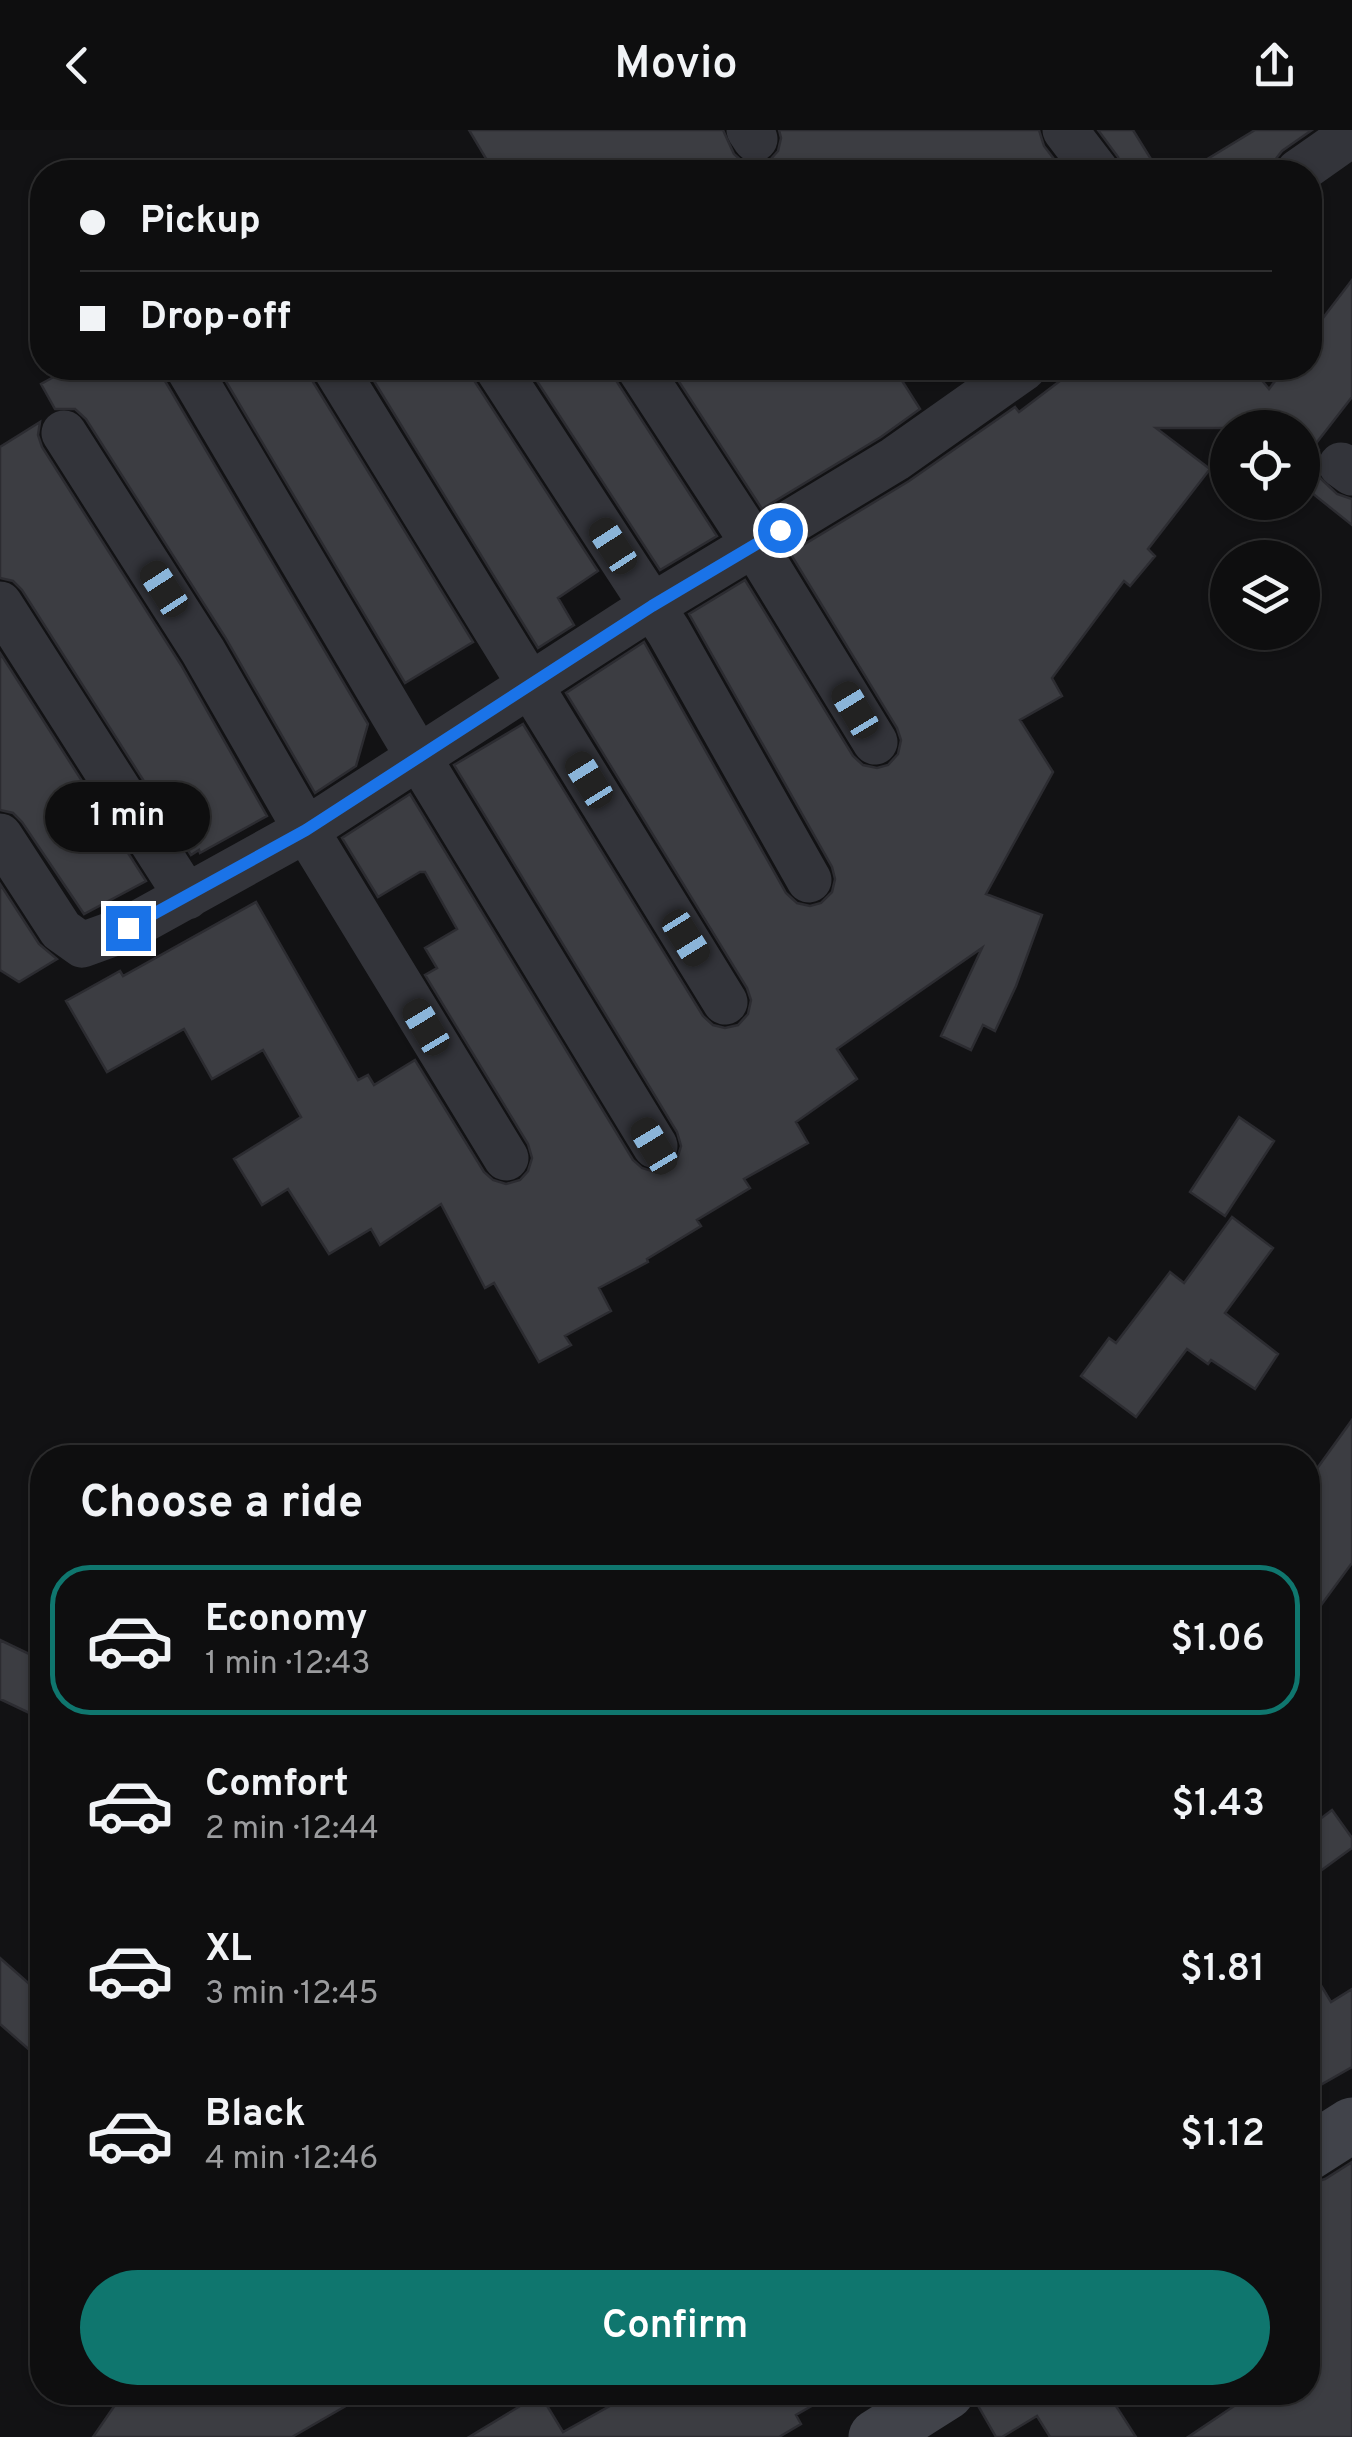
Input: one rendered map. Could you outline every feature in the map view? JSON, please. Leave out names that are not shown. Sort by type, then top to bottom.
[{"type":"street","points":[[1065,130],[1088,160]]},
{"type":"street","points":[[1315,160],[1352,134]]},
{"type":"street","points":[[195,380],[654,1146]]},
{"type":"street","points":[[342,380],[726,1002]]},
{"type":"street","points":[[505,380],[652,606],[810,880]]},
{"type":"street","points":[[647,380],[875,742]]},
{"type":"street","points":[[0,836],[61,930],[82,944],[128,928],[306,830],[652,606],[895,459],[1007,380]]},
{"type":"street","points":[[64,433],[203,652],[306,830],[506,1158]]},
{"type":"street","points":[[0,604],[186,897]]},
{"type":"street","points":[[1320,2145],[1352,2125]]},
{"type":"street","points":[[876,2437],[926,2405]]},
{"type":"building","points":[[469,130],[723,130],[741,160],[487,160]]},
{"type":"building","points":[[779,130],[1039,130],[1044,146],[1055,160],[770,160],[778,151]]},
{"type":"building","points":[[1098,130],[1133,130],[1152,160],[1119,160]]},
{"type":"building","points":[[1255,130],[1312,130],[1275,160],[1206,160]]},
{"type":"building","points":[[1352,280],[1352,397],[1320,438],[1320,410],[1210,410],[1210,428],[1156,428],[1210,469],[1148,549],[1155,556],[1130,586],[1124,581],[1052,678],[1062,696],[1020,720],[1053,772],[986,894],[1042,915],[995,1031],[983,1025],[971,1050],[941,1036],[982,948],[837,1049],[857,1079],[796,1122],[808,1143],[744,1179],[750,1188],[697,1220],[701,1226],[647,1259],[648,1262],[599,1288],[611,1311],[565,1336],[571,1345],[539,1362],[494,1283],[485,1288],[441,1204],[380,1245],[371,1229],[329,1254],[288,1189],[262,1205],[234,1159],[301,1117],[263,1050],[212,1079],[184,1029],[107,1072],[66,1001],[120,971],[123,976],[256,902],[358,1080],[368,1075],[374,1085],[415,1060],[484,1172],[506,1184],[520,1180],[532,1158],[528,1144],[425,975],[437,968],[425,948],[457,929],[425,872],[378,897],[342,838],[410,794],[633,1160],[655,1172],[669,1168],[681,1146],[677,1132],[454,765],[523,724],[703,1016],[713,1025],[738,1025],[748,1014],[751,1000],[747,988],[566,693],[644,642],[786,893],[797,903],[821,903],[832,892],[832,867],[689,614],[745,580],[853,756],[863,765],[888,765],[898,754],[901,740],[897,728],[790,553],[909,481],[1015,407],[1019,412],[1061,380],[1262,380],[1269,389],[1276,380],[1322,380],[1322,319]]},
{"type":"building","points":[[48,380],[165,380],[368,724],[356,766],[315,793],[225,637],[86,419],[75,409],[55,409],[41,384]]},
{"type":"building","points":[[225,380],[312,380],[473,642],[405,683]]},
{"type":"building","points":[[373,380],[474,380],[598,571],[558,598],[574,625],[538,648]]},
{"type":"building","points":[[536,380],[616,380],[717,536],[660,570]]},
{"type":"building","points":[[678,380],[902,380],[920,409],[762,509]]},
{"type":"building","points":[[40,422],[38,435],[42,447],[181,665],[267,816],[200,853],[199,850],[191,855],[22,590],[13,581],[0,578],[0,447]]},
{"type":"building","points":[[1320,478],[1337,494],[1352,499],[1352,525],[1320,499]]},
{"type":"building","points":[[0,653],[146,881],[84,914],[22,822],[13,813],[0,810]]},
{"type":"building","points":[[0,884],[39,944],[57,959],[19,982],[0,970]]},
{"type":"building","points":[[1239,1117],[1274,1141],[1225,1216],[1190,1192]]},
{"type":"building","points":[[1232,1217],[1273,1248],[1225,1313],[1278,1354],[1255,1389],[1187,1349],[1136,1417],[1081,1376],[1109,1338],[1116,1343],[1170,1272],[1184,1283]]},
{"type":"building","points":[[1352,1420],[1352,1563],[1320,1607],[1320,1464]]},
{"type":"building","points":[[0,1640],[30,1654],[30,1713],[0,1699]]},
{"type":"building","points":[[1332,1810],[1352,1838],[1352,1848],[1320,1871],[1320,1819]]},
{"type":"building","points":[[0,1958],[30,1984],[30,2050],[0,2024]]},
{"type":"building","points":[[1320,1984],[1331,2002],[1352,1989],[1352,2067],[1320,2085]]},
{"type":"building","points":[[1352,2162],[1352,2437],[1188,2437],[1236,2405],[1320,2405],[1320,2180]]},
{"type":"building","points":[[115,2405],[347,2405],[292,2437],[93,2437]]},
{"type":"building","points":[[522,2405],[547,2405],[563,2432],[612,2405],[813,2405],[796,2415],[801,2424],[779,2437],[469,2437]]},
{"type":"building","points":[[978,2405],[1115,2405],[1136,2437],[1050,2437],[1037,2416],[996,2437]]},
{"type":"route","points":[[128,928],[306,830],[652,606],[780,530]]}]
